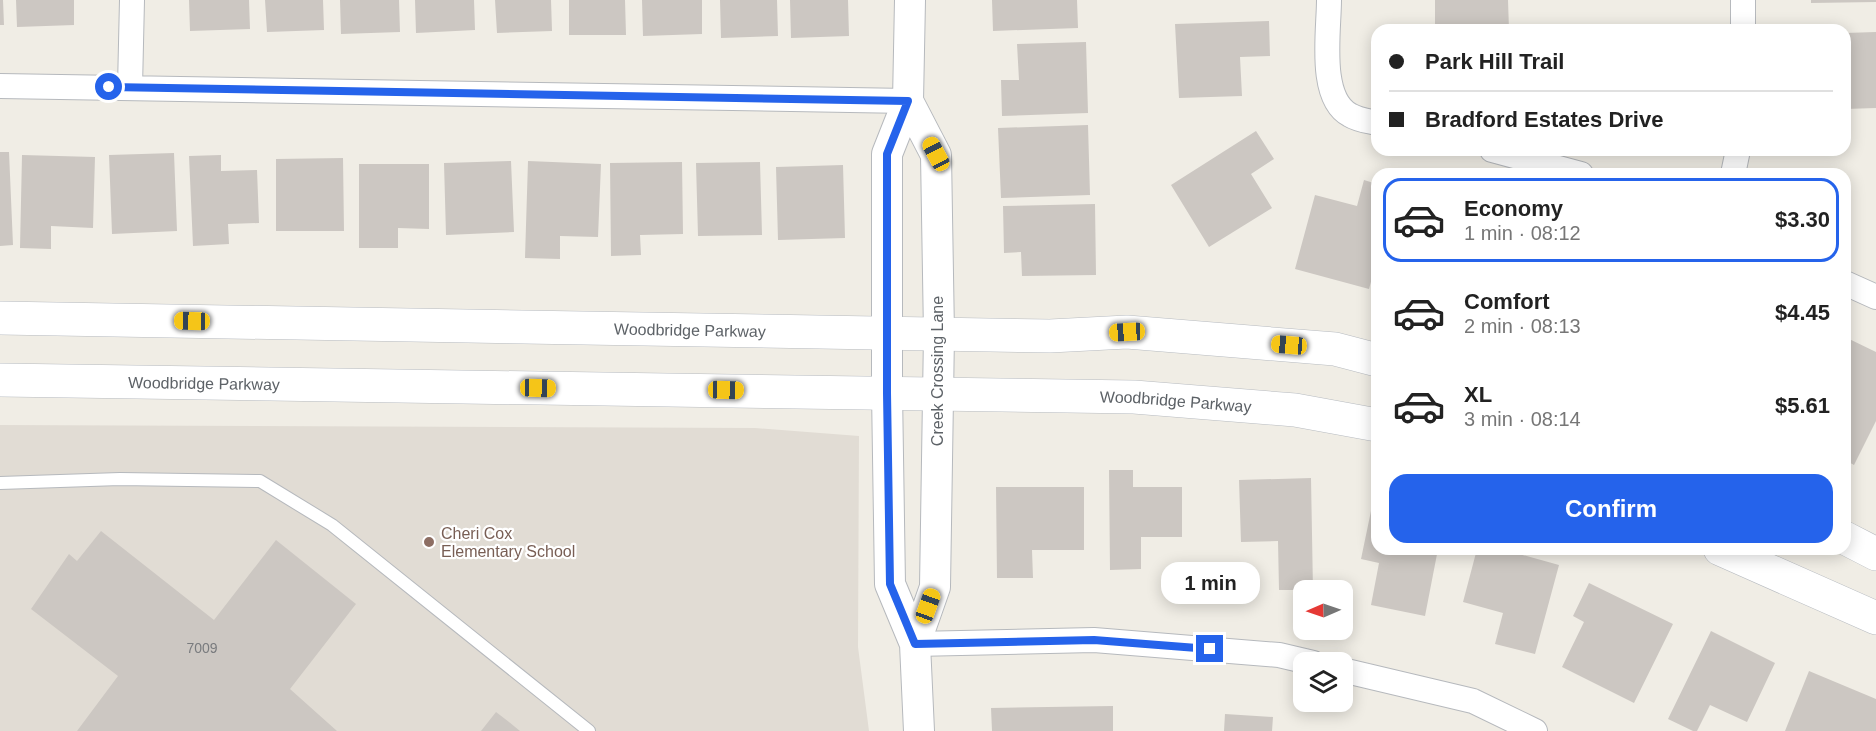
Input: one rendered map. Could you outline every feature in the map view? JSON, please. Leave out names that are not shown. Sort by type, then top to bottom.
[{"type":"main road","name":"Woodbridge Parkway","points":[[0,318],[1050,336],[1127,332],[1335,349],[1371,358]]},
{"type":"main road","name":"Woodbridge Parkway","points":[[0,380],[1134,397],[1295,410],[1371,424]]},
{"type":"main road","points":[[1851,541],[1876,554]]},
{"type":"main road","points":[[1734,555],[1876,618]]},
{"type":"street","points":[[130,87],[132,0]]},
{"type":"street","name":"Creek Crossing Lane","points":[[910,0],[908,101],[887,154],[887,393],[890,584],[915,644],[919,731]]},
{"type":"street","points":[[1329,0],[1328,81],[1339,106],[1349,115],[1371,121]]},
{"type":"street","points":[[1743,0],[1743,24]]},
{"type":"street","points":[[0,86],[908,101]]},
{"type":"street","name":"Creek Crossing Lane","points":[[908,101],[936,154],[939,334],[935,587],[915,644]]},
{"type":"street","points":[[1514,156],[1559,168]]},
{"type":"street","points":[[1851,286],[1876,297]]},
{"type":"street","points":[[915,644],[1094,640],[1279,655],[1293,658]]},
{"type":"street","points":[[1353,673],[1473,701],[1535,731]]},
{"type":"lane","points":[[0,483],[120,478],[260,481],[332,525],[589,731]]},
{"type":"shaded area","name":"Cheri Cox Elementary School","points":[[0,425],[755,428],[859,436],[858,647],[869,731],[0,731]]},
{"type":"building","points":[[0,0],[3,0],[4,25],[0,25]]},
{"type":"building","points":[[16,0],[74,0],[74,25],[17,27]]},
{"type":"building","points":[[189,0],[249,0],[250,29],[190,31]]},
{"type":"building","points":[[265,0],[323,0],[324,30],[267,32]]},
{"type":"building","points":[[340,0],[399,0],[400,32],[341,34]]},
{"type":"building","points":[[415,0],[474,0],[475,30],[416,33]]},
{"type":"building","points":[[495,0],[551,0],[552,31],[497,33]]},
{"type":"building","points":[[569,0],[625,0],[626,35],[569,35]]},
{"type":"building","points":[[642,0],[702,0],[702,34],[643,36]]},
{"type":"building","points":[[720,0],[777,0],[778,36],[721,38]]},
{"type":"building","points":[[790,0],[848,0],[849,36],[791,38]]},
{"type":"building","points":[[992,0],[1077,0],[1078,28],[993,31]]},
{"type":"building","points":[[1435,0],[1508,0],[1509,24],[1435,24]]},
{"type":"building","points":[[1811,0],[1876,0],[1876,2],[1811,3]]},
{"type":"building","points":[[1269,21],[1270,56],[1240,57],[1242,96],[1179,98],[1175,24]]},
{"type":"building","points":[[1876,32],[1876,108],[1851,109],[1851,33]]},
{"type":"building","points":[[1086,42],[1088,113],[1002,116],[1001,80],[1019,80],[1017,44]]},
{"type":"building","points":[[1088,125],[1090,195],[1001,198],[998,128]]},
{"type":"building","points":[[1256,131],[1274,159],[1251,174],[1272,208],[1209,247],[1171,185]]},
{"type":"building","points":[[0,152],[9,152],[13,245],[0,246]]},
{"type":"building","points":[[174,153],[177,231],[112,234],[109,155]]},
{"type":"building","points":[[22,155],[95,157],[93,228],[51,226],[51,249],[20,248]]},
{"type":"building","points":[[221,155],[221,171],[257,170],[259,223],[228,224],[229,244],[193,246],[189,156]]},
{"type":"building","points":[[343,158],[344,231],[276,231],[276,159]]},
{"type":"building","points":[[511,161],[514,232],[446,235],[444,163]]},
{"type":"building","points":[[528,161],[601,164],[598,237],[560,236],[560,259],[525,258]]},
{"type":"building","points":[[682,162],[683,234],[640,235],[641,255],[611,256],[610,163]]},
{"type":"building","points":[[760,162],[762,235],[698,236],[696,163]]},
{"type":"building","points":[[359,164],[429,164],[429,229],[398,228],[398,248],[359,248]]},
{"type":"building","points":[[843,165],[845,238],[778,240],[776,167]]},
{"type":"building","points":[[1364,180],[1371,182],[1371,282],[1369,289],[1295,269],[1315,195],[1357,206]]},
{"type":"building","points":[[1095,204],[1096,275],[1022,276],[1021,252],[1004,253],[1003,206]]},
{"type":"building","points":[[1851,340],[1876,352],[1876,421],[1854,465],[1851,463]]},
{"type":"building","points":[[1109,470],[1133,470],[1133,487],[1182,487],[1182,537],[1141,537],[1141,569],[1110,570]]},
{"type":"building","points":[[1311,478],[1313,580],[1293,580],[1293,590],[1279,590],[1278,541],[1241,542],[1239,480]]},
{"type":"building","points":[[996,487],[1084,487],[1084,550],[1032,550],[1033,578],[997,578]]},
{"type":"building","points":[[1371,511],[1371,555],[1437,555],[1425,616],[1371,605],[1379,563],[1361,559]]},
{"type":"building","points":[[101,531],[214,620],[276,540],[356,604],[290,689],[337,731],[77,731],[118,676],[31,609],[69,554],[77,561]]},
{"type":"building","points":[[1475,555],[1523,555],[1559,565],[1535,654],[1495,644],[1503,613],[1463,602]]},
{"type":"building","points":[[1589,583],[1673,624],[1634,703],[1562,667],[1584,622],[1573,616]]},
{"type":"building","points":[[1711,631],[1775,663],[1747,722],[1710,705],[1697,731],[1693,731],[1668,719]]},
{"type":"building","points":[[1809,671],[1876,699],[1876,731],[1785,731]]},
{"type":"building","points":[[1113,706],[1113,731],[992,731],[991,708]]},
{"type":"building","points":[[496,712],[509,722],[520,731],[481,731]]},
{"type":"building","points":[[1225,714],[1273,717],[1272,731],[1224,731]]},
{"type":"place","name":"Cheri Cox Elementary School","points":[[429,542]]},
{"type":"route","points":[[109,87],[908,101],[887,154],[887,393],[890,584],[915,644],[1094,640],[1210,649]]}]
